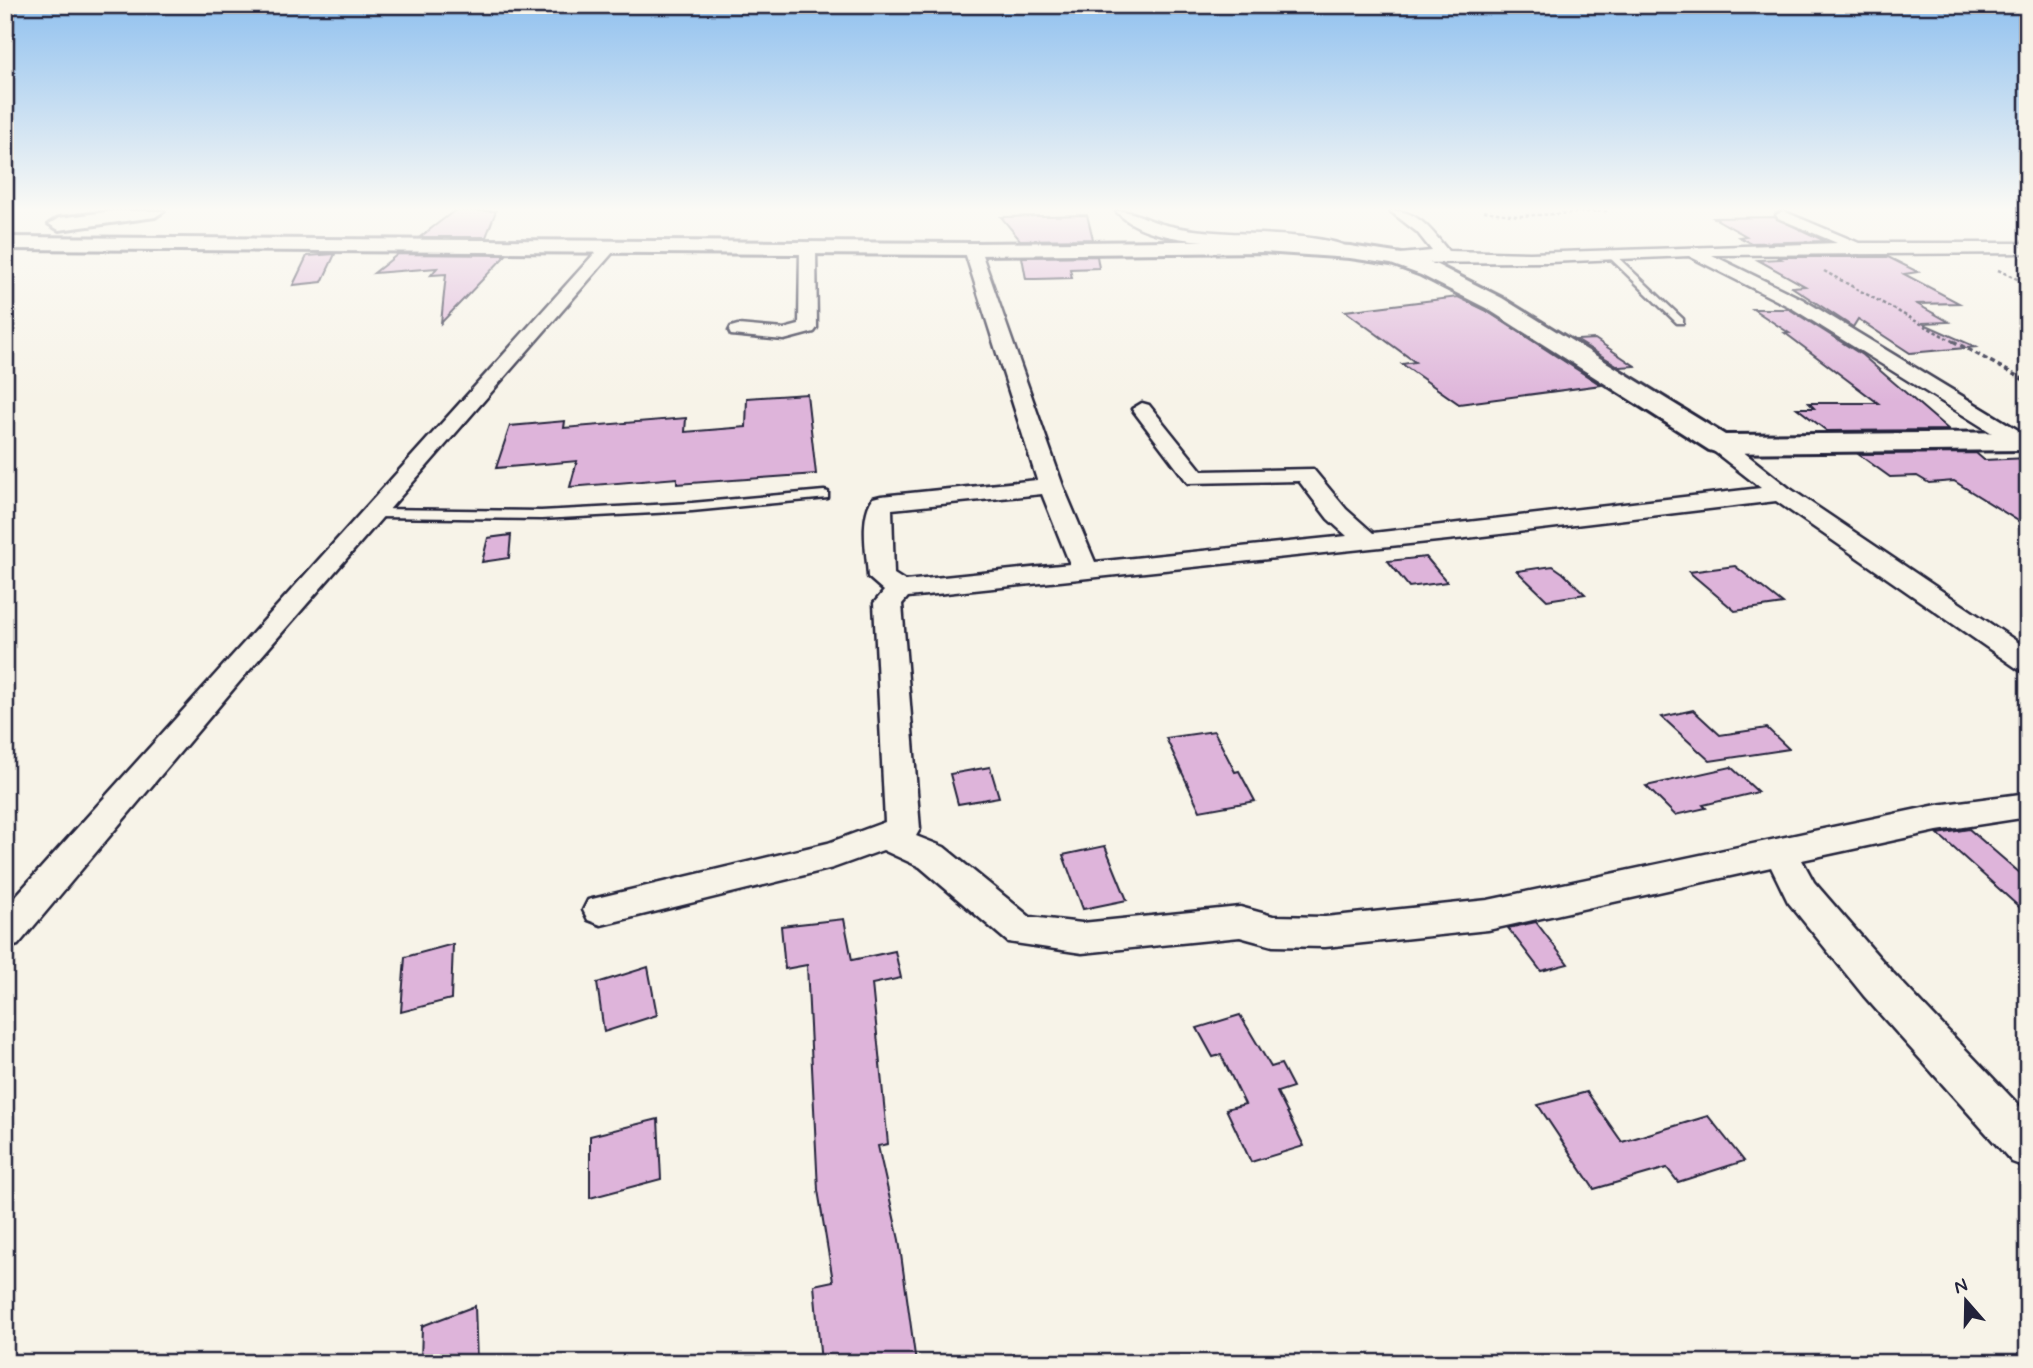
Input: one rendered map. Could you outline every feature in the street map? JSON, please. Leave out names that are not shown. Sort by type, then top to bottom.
[{"type":"main road","points":[[1439,275],[1494,303],[1719,444],[2024,440]]},
{"type":"street","points":[[5,934],[142,770],[376,513],[584,275]]},
{"type":"street","points":[[738,331],[780,333],[801,332],[808,328],[808,275]]},
{"type":"street","points":[[981,275],[1051,485],[1085,570]]},
{"type":"street","points":[[1738,275],[1796,303],[2024,440]]},
{"type":"street","points":[[1142,410],[1196,478],[1305,474],[1337,514],[1366,540]]},
{"type":"street","points":[[1719,444],[1781,493],[2028,663]]},
{"type":"street","points":[[1051,485],[881,503],[878,528],[881,577],[900,590],[1781,493]]},
{"type":"street","points":[[601,910],[833,855],[903,829],[888,603],[900,590]]},
{"type":"street","points":[[883,836],[932,857],[1021,931],[1082,938],[1240,922],[1273,931],[1325,932],[1488,915],[1937,818],[2028,805]]},
{"type":"street","points":[[1781,853],[1801,892],[1878,984],[2028,1147]]},
{"type":"lane","points":[[1632,275],[1680,321]]},
{"type":"lane","points":[[376,513],[541,515],[692,507],[824,495]]},
{"type":"path","points":[[1828,275],[2028,382]]},
{"type":"building","points":[[298,275],[325,275],[322,282],[293,285]]},
{"type":"building","points":[[446,275],[487,275],[441,323]]},
{"type":"building","points":[[1025,275],[1071,275],[1072,278],[1036,279],[1026,279]]},
{"type":"building","points":[[1785,275],[1906,275],[1959,303],[1917,304],[1949,322],[1922,323],[1976,347],[1910,353],[1858,319],[1853,327],[1792,287],[1805,286]]},
{"type":"building","points":[[1458,297],[1485,310],[1601,385],[1459,404],[1402,364],[1415,362],[1345,311]]},
{"type":"building","points":[[1753,309],[1789,309],[1862,355],[1949,430],[1827,431],[1797,408],[1814,408],[1809,403],[1878,403],[1785,333],[1789,333]]},
{"type":"building","points":[[1595,339],[1635,366],[1620,367],[1576,340]]},
{"type":"building","points":[[807,394],[816,474],[677,484],[677,478],[570,487],[577,461],[496,468],[510,426],[565,421],[564,428],[686,418],[685,432],[746,427],[747,398]]},
{"type":"building","points":[[1976,453],[1984,460],[2028,458],[2028,527],[1954,481],[1929,483],[1917,476],[1890,477],[1858,454]]},
{"type":"building","points":[[511,535],[509,558],[482,562],[488,538]]},
{"type":"building","points":[[1426,557],[1447,582],[1409,587],[1388,561]]},
{"type":"building","points":[[1553,566],[1585,594],[1547,600],[1517,571]]},
{"type":"building","points":[[1735,566],[1783,604],[1735,611],[1689,572]]},
{"type":"building","points":[[1693,710],[1720,735],[1767,728],[1789,749],[1710,761],[1662,717]]},
{"type":"building","points":[[1214,731],[1235,772],[1239,771],[1255,801],[1200,811],[1166,738]]},
{"type":"building","points":[[990,767],[999,797],[958,804],[950,774]]},
{"type":"building","points":[[1731,767],[1758,792],[1703,805],[1706,808],[1675,815],[1646,786]]},
{"type":"building","points":[[1969,829],[2028,880],[2028,915],[1938,834]]},
{"type":"building","points":[[1105,846],[1127,900],[1083,909],[1063,855]]},
{"type":"building","points":[[844,919],[852,960],[895,951],[901,978],[872,984],[888,1144],[878,1146],[899,1240],[916,1363],[821,1363],[814,1285],[833,1281],[818,1190],[807,965],[785,969],[781,926]]},
{"type":"building","points":[[1536,922],[1568,964],[1541,971],[1508,928]]},
{"type":"building","points":[[453,944],[451,999],[401,1012],[405,957]]},
{"type":"building","points":[[648,967],[657,1015],[604,1032],[597,983]]},
{"type":"building","points":[[1240,1015],[1271,1067],[1281,1064],[1293,1087],[1277,1092],[1304,1146],[1251,1162],[1226,1109],[1245,1104],[1221,1055],[1213,1057],[1197,1028]]},
{"type":"building","points":[[1587,1092],[1622,1142],[1708,1116],[1744,1161],[1678,1182],[1667,1168],[1594,1189],[1538,1105]]},
{"type":"building","points":[[658,1119],[661,1179],[590,1198],[590,1136]]},
{"type":"building","points":[[475,1306],[477,1363],[421,1363],[422,1326]]}]
